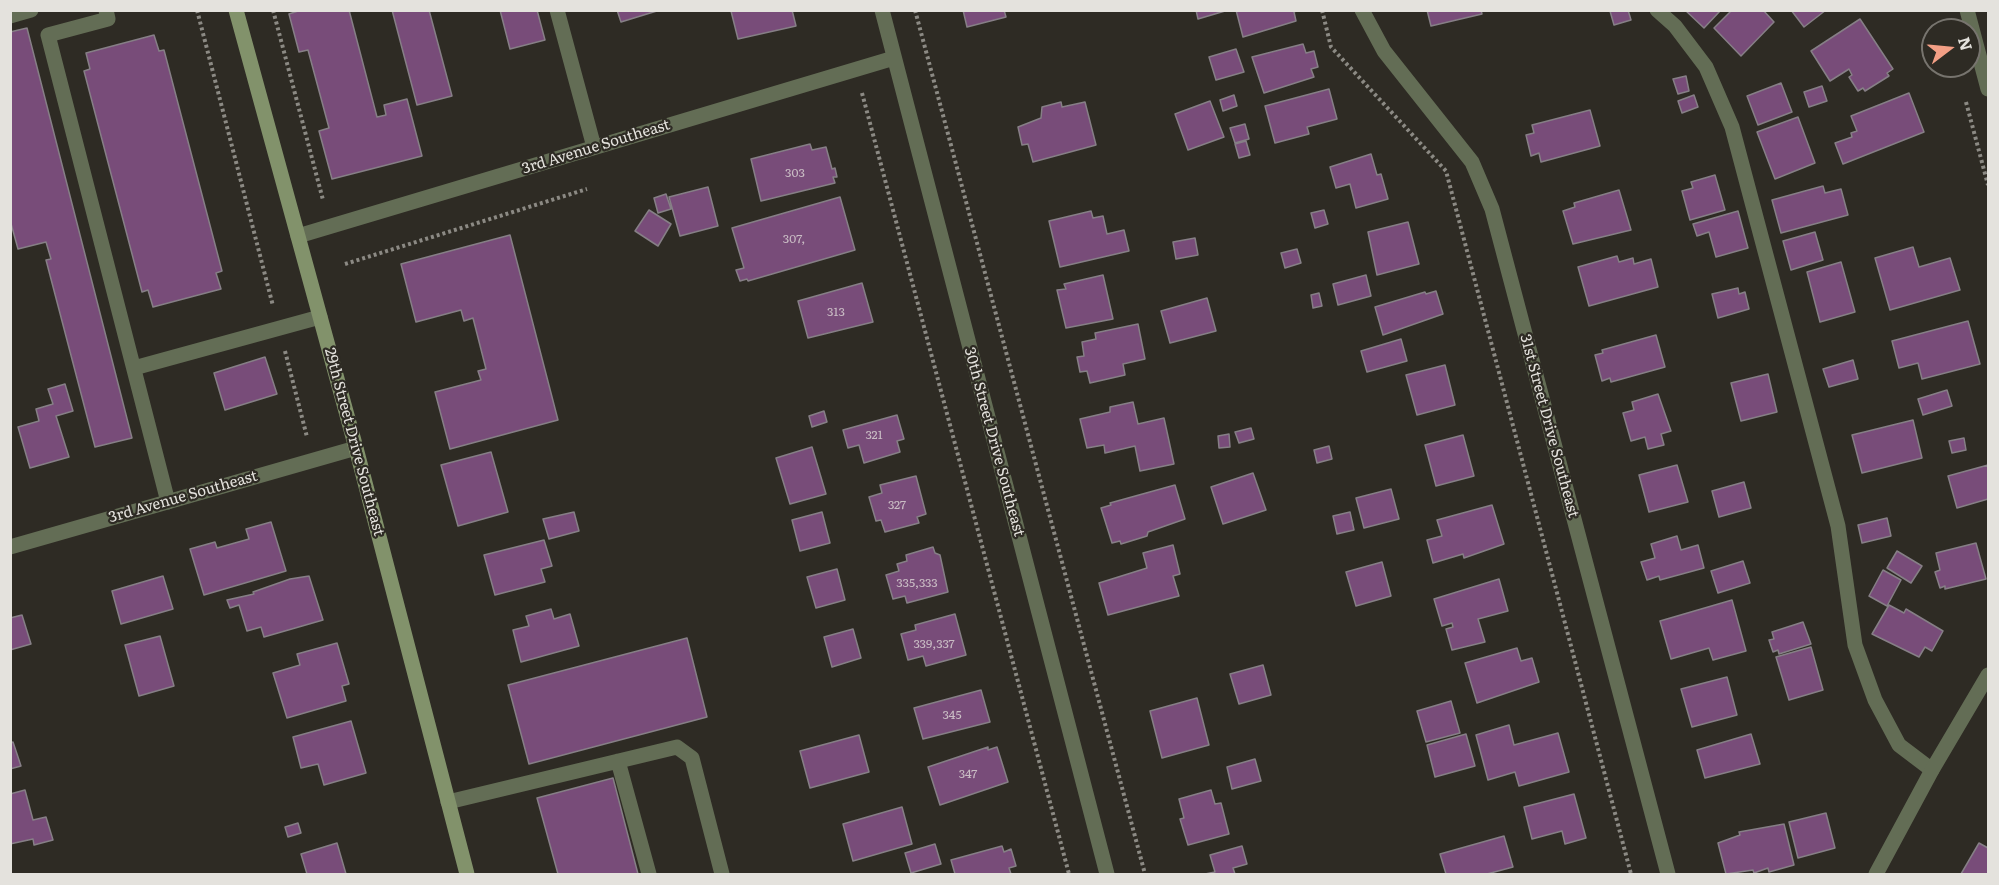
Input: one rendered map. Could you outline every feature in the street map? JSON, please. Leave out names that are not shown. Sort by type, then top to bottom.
[{"type":"main road","name":"29th Street Drive Southeast","points":[[236,10],[356,448],[467,874]]},
{"type":"street","points":[[10,16],[31,10]]},
{"type":"street","points":[[106,10],[108,19],[48,35],[168,502]]},
{"type":"street","points":[[557,10],[594,147]]},
{"type":"street","name":"30th Street Drive Southeast","points":[[882,10],[1107,874]]},
{"type":"street","name":"31st Street Drive Southeast","points":[[1362,10],[1384,51],[1472,162],[1492,209],[1668,874]]},
{"type":"street","points":[[1657,10],[1675,26],[1706,67],[1732,127],[1838,526],[1856,645],[1875,700],[1899,745],[1932,770]]},
{"type":"street","points":[[1966,10],[1989,89]]},
{"type":"street","name":"3rd Avenue Southeast","points":[[298,236],[894,58]]},
{"type":"street","points":[[134,368],[320,317]]},
{"type":"street","name":"3rd Avenue Southeast","points":[[10,547],[356,448]]},
{"type":"street","points":[[1876,874],[1932,770],[1989,675]]},
{"type":"street","points":[[448,802],[677,747],[692,758],[722,874]]},
{"type":"street","points":[[618,761],[649,874]]},
{"type":"path","points":[[197,10],[314,460]]},
{"type":"path","points":[[273,10],[323,200]]},
{"type":"path","points":[[915,10],[1145,874]]},
{"type":"path","points":[[1322,10],[1331,47],[1446,171],[1631,874]]},
{"type":"path","points":[[862,92],[1069,874]]},
{"type":"path","points":[[1965,99],[1989,185]]},
{"type":"path","points":[[345,264],[587,189]]},
{"type":"building","points":[[301,10],[349,10],[377,117],[386,115],[384,105],[407,99],[422,156],[332,179],[319,131],[329,128],[308,50],[299,52],[289,14]]},
{"type":"building","points":[[392,10],[429,10],[452,96],[417,105]]},
{"type":"building","points":[[500,10],[537,10],[545,40],[510,49]]},
{"type":"building","points":[[617,10],[660,10],[621,22]]},
{"type":"building","points":[[792,10],[796,26],[738,39],[731,11]]},
{"type":"building","points":[[963,10],[1004,10],[1006,17],[967,27]]},
{"type":"building","points":[[1196,10],[1225,10],[1225,11],[1198,19]]},
{"type":"building","points":[[1236,10],[1298,10],[1294,12],[1296,21],[1243,37]]},
{"type":"building","points":[[1427,10],[1481,10],[1482,14],[1431,26]]},
{"type":"building","points":[[1628,10],[1631,20],[1614,25],[1610,11]]},
{"type":"building","points":[[1685,10],[1721,10],[1704,28]]},
{"type":"building","points":[[1732,10],[1763,10],[1774,22],[1741,56],[1714,28]]},
{"type":"building","points":[[1791,10],[1826,10],[1804,27]]},
{"type":"building","points":[[1860,19],[1893,69],[1887,73],[1889,76],[1865,91],[1863,88],[1858,91],[1849,77],[1852,75],[1849,69],[1830,81],[1811,51]]},
{"type":"building","points":[[27,28],[132,438],[95,447],[46,260],[51,259],[46,242],[18,249],[10,220],[10,32]]},
{"type":"building","points":[[154,35],[159,51],[164,50],[222,271],[216,273],[221,289],[153,307],[148,290],[142,292],[84,71],[90,69],[86,53]]},
{"type":"building","points":[[1303,44],[1306,53],[1314,51],[1318,67],[1311,69],[1314,77],[1264,93],[1252,57]]},
{"type":"building","points":[[1236,49],[1244,72],[1216,80],[1209,57]]},
{"type":"building","points":[[1686,76],[1689,91],[1678,94],[1673,79]]},
{"type":"building","points":[[1781,83],[1792,112],[1758,125],[1747,96]]},
{"type":"building","points":[[1822,86],[1827,101],[1809,107],[1804,92]]},
{"type":"building","points":[[1329,89],[1337,119],[1307,127],[1309,134],[1275,143],[1265,106]]},
{"type":"building","points":[[1909,93],[1924,132],[1843,164],[1835,143],[1852,137],[1851,133],[1857,131],[1851,116]]},
{"type":"building","points":[[1234,95],[1237,106],[1223,111],[1220,100]]},
{"type":"building","points":[[1694,95],[1698,107],[1682,113],[1678,101]]},
{"type":"building","points":[[1210,101],[1224,137],[1188,150],[1175,114]]},
{"type":"building","points":[[1061,102],[1062,107],[1085,102],[1096,145],[1033,162],[1028,144],[1022,145],[1018,127],[1041,118],[1042,107]]},
{"type":"building","points":[[1590,110],[1600,146],[1541,162],[1539,153],[1531,156],[1526,135],[1534,133],[1532,125]]},
{"type":"building","points":[[1798,117],[1815,163],[1775,179],[1757,132]]},
{"type":"building","points":[[1245,124],[1249,139],[1235,143],[1230,128]]},
{"type":"building","points":[[1246,141],[1250,155],[1239,158],[1235,144]]},
{"type":"building","points":[[810,144],[812,150],[826,147],[832,169],[835,168],[837,177],[833,177],[835,183],[761,201],[751,159]]},
{"type":"building","points":[[1371,154],[1377,175],[1381,174],[1388,199],[1356,208],[1350,184],[1336,188],[1330,167]]},
{"type":"building","points":[[1715,175],[1725,210],[1690,220],[1682,191],[1693,188],[1691,182]]},
{"type":"building","points":[[1823,186],[1825,193],[1841,189],[1848,215],[1781,233],[1772,200]]},
{"type":"building","points":[[708,187],[718,226],[680,236],[669,197]]},
{"type":"building","points":[[1619,190],[1631,230],[1573,244],[1563,211],[1575,207],[1574,203]]},
{"type":"building","points":[[666,194],[671,209],[658,213],[654,198]]},
{"type":"building","points":[[840,197],[855,250],[748,281],[747,279],[740,281],[736,270],[744,268],[732,228]]},
{"type":"building","points":[[649,210],[671,224],[658,246],[635,231]]},
{"type":"building","points":[[1324,210],[1328,224],[1315,228],[1311,213]]},
{"type":"building","points":[[1091,211],[1093,218],[1103,216],[1107,234],[1124,230],[1129,251],[1060,267],[1049,221]]},
{"type":"building","points":[[1738,211],[1748,248],[1716,257],[1709,232],[1697,236],[1693,224]]},
{"type":"building","points":[[1408,222],[1419,264],[1377,275],[1368,232]]},
{"type":"building","points":[[1815,232],[1823,260],[1791,270],[1783,241]]},
{"type":"building","points":[[510,235],[558,420],[450,449],[435,392],[481,380],[478,371],[486,369],[473,318],[464,321],[461,310],[416,322],[401,264]]},
{"type":"building","points":[[1195,238],[1198,255],[1176,259],[1173,242]]},
{"type":"building","points":[[1913,247],[1919,267],[1950,258],[1960,290],[1890,310],[1875,258]]},
{"type":"building","points":[[1297,249],[1301,263],[1285,268],[1281,253]]},
{"type":"building","points":[[1617,256],[1619,262],[1633,258],[1634,264],[1651,259],[1658,287],[1589,306],[1578,267]]},
{"type":"building","points":[[1841,262],[1855,312],[1820,322],[1807,272]]},
{"type":"building","points":[[1103,275],[1113,319],[1066,328],[1057,290],[1066,289],[1064,284]]},
{"type":"building","points":[[1366,275],[1371,296],[1338,305],[1333,284]]},
{"type":"building","points":[[862,283],[873,322],[808,338],[798,301]]},
{"type":"building","points":[[1738,288],[1739,294],[1745,292],[1749,309],[1718,318],[1712,294]]},
{"type":"building","points":[[1436,291],[1443,314],[1383,335],[1375,307],[1425,292],[1426,294]]},
{"type":"building","points":[[1319,293],[1322,306],[1313,308],[1311,295]]},
{"type":"building","points":[[1207,298],[1216,331],[1170,343],[1161,311]]},
{"type":"building","points":[[1968,321],[1980,364],[1922,379],[1918,363],[1899,368],[1892,341]]},
{"type":"building","points":[[1138,324],[1145,359],[1123,364],[1125,375],[1090,383],[1087,371],[1080,372],[1077,357],[1084,356],[1082,342],[1096,339],[1095,333]]},
{"type":"building","points":[[1656,335],[1665,367],[1611,382],[1610,378],[1602,381],[1595,355],[1603,353],[1602,350]]},
{"type":"building","points":[[1401,339],[1407,361],[1367,372],[1361,351]]},
{"type":"building","points":[[265,357],[277,394],[225,410],[214,373]]},
{"type":"building","points":[[1853,360],[1858,379],[1829,387],[1823,369]]},
{"type":"building","points":[[1445,365],[1455,405],[1417,415],[1406,375]]},
{"type":"building","points":[[1768,374],[1777,412],[1741,421],[1731,383]]},
{"type":"building","points":[[65,384],[73,411],[56,416],[69,457],[30,468],[18,427],[39,421],[36,409],[53,404],[48,389]]},
{"type":"building","points":[[1947,390],[1952,406],[1923,415],[1918,399]]},
{"type":"building","points":[[1658,394],[1671,431],[1661,434],[1664,445],[1648,449],[1645,437],[1631,441],[1623,413],[1634,410],[1632,402]]},
{"type":"building","points":[[1133,402],[1138,424],[1164,418],[1174,464],[1140,471],[1135,446],[1105,453],[1104,445],[1087,448],[1080,419],[1110,412],[1110,407]]},
{"type":"building","points":[[824,411],[827,422],[812,427],[809,416]]},
{"type":"building","points":[[897,415],[904,439],[897,441],[900,452],[864,463],[859,445],[848,448],[843,430]]},
{"type":"building","points":[[1913,420],[1922,458],[1862,473],[1852,435]]},
{"type":"building","points":[[1251,428],[1254,439],[1239,443],[1235,432]]},
{"type":"building","points":[[1229,434],[1230,447],[1219,448],[1218,436]]},
{"type":"building","points":[[1463,435],[1474,476],[1436,486],[1425,445]]},
{"type":"building","points":[[1964,438],[1966,450],[1952,453],[1949,441]]},
{"type":"building","points":[[1329,446],[1332,459],[1317,463],[1314,450]]},
{"type":"building","points":[[812,447],[826,494],[790,504],[776,458]]},
{"type":"building","points":[[491,452],[508,512],[458,526],[441,465]]},
{"type":"building","points":[[1677,465],[1688,502],[1649,512],[1639,475]]},
{"type":"building","points":[[1988,465],[1988,499],[1957,508],[1948,476]]},
{"type":"building","points":[[1253,473],[1266,510],[1223,524],[1211,487]]},
{"type":"building","points":[[916,476],[926,514],[917,517],[919,523],[885,532],[881,520],[876,521],[869,497],[882,493],[880,485]]},
{"type":"building","points":[[1744,482],[1751,508],[1719,517],[1712,491]]},
{"type":"building","points":[[1175,485],[1185,519],[1148,532],[1147,536],[1121,544],[1120,541],[1112,543],[1101,508],[1111,505],[1110,503]]},
{"type":"building","points":[[1391,489],[1399,519],[1364,528],[1356,498]]},
{"type":"building","points":[[1492,505],[1504,544],[1464,558],[1463,554],[1433,563],[1427,540],[1442,536],[1437,520]]},
{"type":"building","points":[[574,512],[579,531],[549,539],[543,519]]},
{"type":"building","points":[[822,512],[830,543],[800,551],[792,520]]},
{"type":"building","points":[[1350,512],[1354,530],[1337,534],[1333,516]]},
{"type":"building","points":[[1887,518],[1891,536],[1862,543],[1858,525]]},
{"type":"building","points":[[271,522],[286,571],[204,595],[190,549],[215,542],[217,548],[249,539],[246,529]]},
{"type":"building","points":[[1677,536],[1681,550],[1698,545],[1704,568],[1660,580],[1659,576],[1647,580],[1641,562],[1655,558],[1651,544]]},
{"type":"building","points":[[544,540],[552,566],[541,569],[545,582],[495,595],[484,555]]},
{"type":"building","points":[[1976,543],[1986,579],[1945,589],[1945,586],[1940,588],[1935,572],[1940,570],[1936,553]]},
{"type":"building","points":[[1173,545],[1180,574],[1173,576],[1179,596],[1108,615],[1099,583],[1147,568],[1143,553]]},
{"type":"building","points":[[933,547],[935,553],[940,555],[948,592],[907,603],[905,596],[893,599],[886,575],[899,571],[897,564],[907,561],[906,555]]},
{"type":"building","points":[[1897,551],[1922,566],[1911,583],[1887,568]]},
{"type":"building","points":[[1743,561],[1750,583],[1718,593],[1711,571]]},
{"type":"building","points":[[1382,562],[1391,596],[1356,606],[1346,572]]},
{"type":"building","points":[[837,569],[845,600],[816,608],[807,577]]},
{"type":"building","points":[[1883,570],[1901,580],[1887,606],[1869,596]]},
{"type":"building","points":[[163,576],[173,609],[121,624],[112,591]]},
{"type":"building","points":[[309,576],[323,620],[264,637],[261,627],[247,631],[239,605],[230,608],[227,600],[254,594],[253,592],[290,579]]},
{"type":"building","points":[[1499,579],[1508,611],[1478,619],[1485,642],[1452,650],[1446,629],[1453,627],[1452,623],[1442,626],[1434,599]]},
{"type":"building","points":[[1732,600],[1746,651],[1713,660],[1709,648],[1671,659],[1660,621]]},
{"type":"building","points":[[1889,605],[1904,613],[1906,609],[1943,631],[1932,651],[1925,647],[1919,657],[1872,634]]},
{"type":"building","points":[[551,609],[554,619],[570,614],[579,646],[521,662],[513,630],[529,626],[526,616]]},
{"type":"building","points":[[955,614],[966,655],[926,666],[923,656],[908,660],[901,634],[916,630],[915,625]]},
{"type":"building","points":[[22,615],[31,644],[10,650],[10,618]]},
{"type":"building","points":[[1803,622],[1811,644],[1779,654],[1778,650],[1773,652],[1769,640],[1774,639],[1772,632]]},
{"type":"building","points":[[853,629],[861,658],[832,667],[824,637]]},
{"type":"building","points":[[160,636],[174,686],[139,696],[125,645]]},
{"type":"building","points":[[687,638],[707,717],[529,764],[508,685]]},
{"type":"building","points":[[337,643],[349,684],[342,686],[346,701],[287,718],[273,673],[300,665],[297,654]]},
{"type":"building","points":[[1811,647],[1823,690],[1789,700],[1776,657]]},
{"type":"building","points":[[1517,648],[1521,661],[1532,658],[1539,682],[1477,703],[1465,663]]},
{"type":"building","points":[[1263,665],[1271,695],[1239,704],[1230,674]]},
{"type":"building","points":[[1727,677],[1737,715],[1692,727],[1681,689]]},
{"type":"building","points":[[981,690],[990,722],[923,739],[914,708]]},
{"type":"building","points":[[1197,698],[1209,745],[1162,758],[1150,711]]},
{"type":"building","points":[[1451,701],[1460,733],[1426,742],[1417,711]]},
{"type":"building","points":[[351,721],[366,773],[324,785],[318,764],[301,768],[293,737]]},
{"type":"building","points":[[1509,725],[1514,745],[1558,733],[1569,772],[1519,786],[1515,772],[1488,780],[1476,735]]},
{"type":"building","points":[[1466,734],[1475,766],[1435,777],[1427,745]]},
{"type":"building","points":[[1751,734],[1760,764],[1705,778],[1697,750]]},
{"type":"building","points":[[859,735],[869,772],[810,788],[800,751]]},
{"type":"building","points":[[13,742],[21,766],[10,769],[10,743]]},
{"type":"building","points":[[988,747],[988,750],[997,747],[1008,782],[940,805],[928,767]]},
{"type":"building","points":[[1255,759],[1261,781],[1232,789],[1227,767]]},
{"type":"building","points":[[613,778],[638,874],[558,874],[537,798]]},
{"type":"building","points":[[25,790],[33,820],[46,817],[53,840],[34,845],[33,839],[10,844],[10,794]]},
{"type":"building","points":[[1211,790],[1215,804],[1221,803],[1229,834],[1188,845],[1180,819],[1184,818],[1179,799]]},
{"type":"building","points":[[1574,794],[1586,838],[1565,844],[1562,831],[1532,839],[1524,807]]},
{"type":"building","points":[[902,807],[912,844],[853,861],[843,824]]},
{"type":"building","points":[[1826,813],[1835,848],[1798,858],[1789,822]]},
{"type":"building","points":[[298,823],[301,833],[288,837],[285,827]]},
{"type":"building","points":[[1784,824],[1794,865],[1769,872],[1768,868],[1754,873],[1753,870],[1726,874],[1718,843],[1740,835],[1739,832]]},
{"type":"building","points":[[1504,836],[1513,867],[1487,874],[1446,874],[1440,854]]},
{"type":"building","points":[[337,843],[346,874],[307,874],[301,854]]},
{"type":"building","points":[[1979,843],[1988,848],[1988,874],[1961,874]]},
{"type":"building","points":[[935,844],[941,864],[911,873],[905,853]]},
{"type":"building","points":[[1002,846],[1004,852],[1011,849],[1016,866],[1009,868],[1011,874],[955,874],[951,860]]},
{"type":"building","points":[[1242,846],[1247,864],[1233,868],[1235,874],[1205,874],[1215,872],[1210,855]]}]
